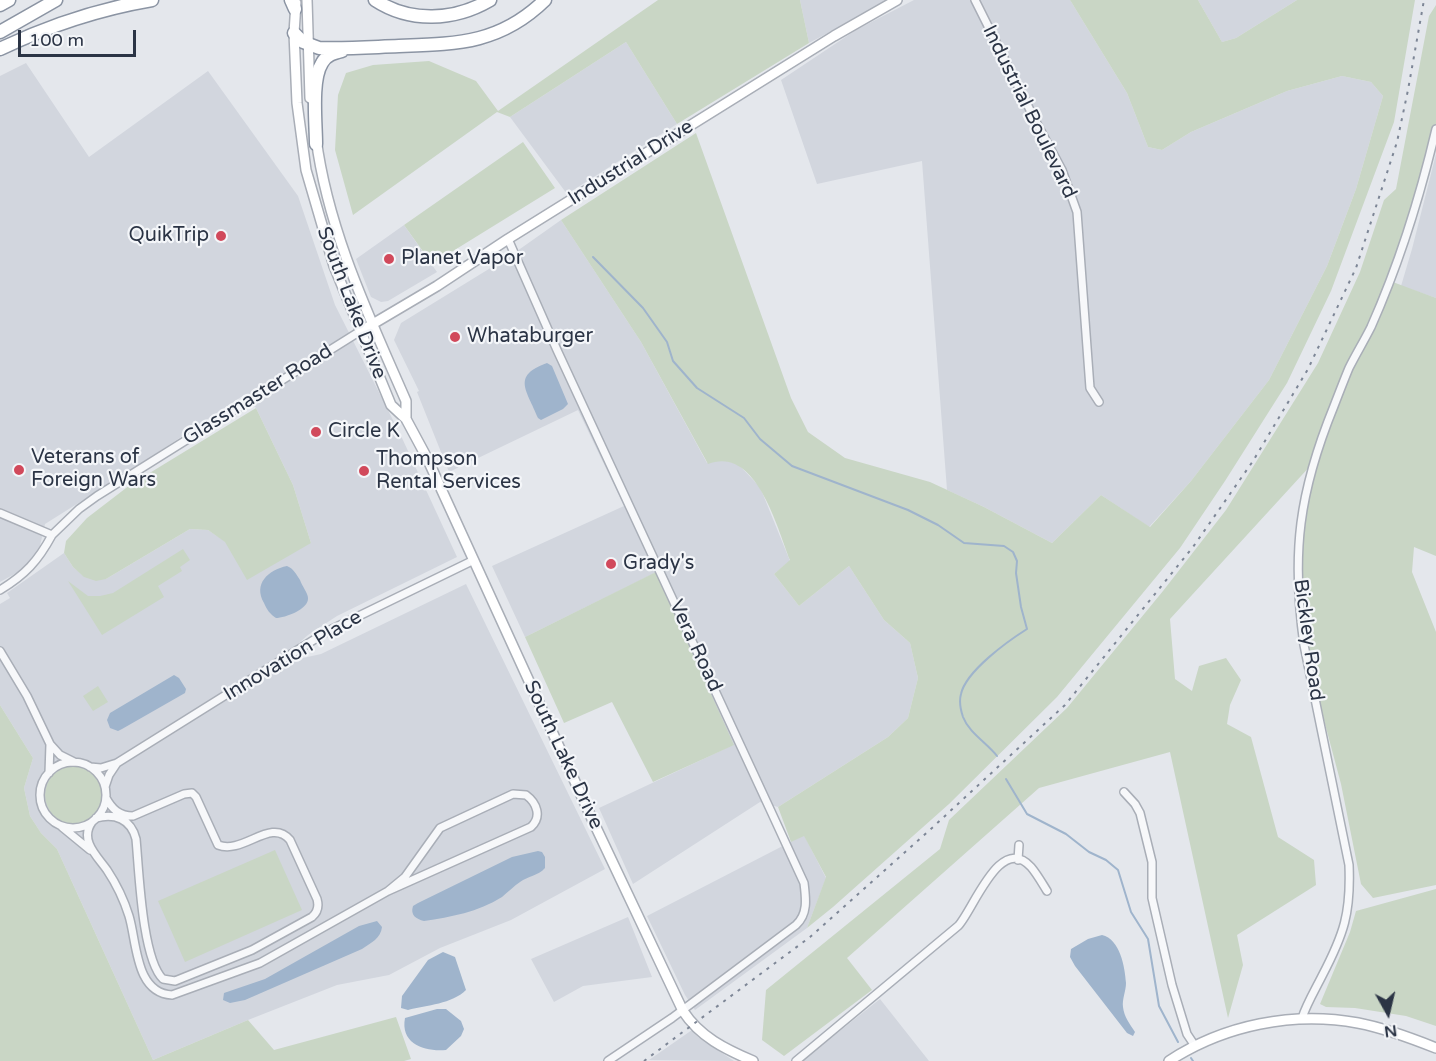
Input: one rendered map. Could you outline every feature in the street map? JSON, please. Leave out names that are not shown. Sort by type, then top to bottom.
[{"type":"highway","points":[[0,5],[9,0]]},
{"type":"highway","points":[[0,32],[56,0]]},
{"type":"highway","points":[[0,49],[33,34],[100,10],[152,0]]},
{"type":"highway","points":[[375,0],[399,12],[429,17],[467,11],[490,0]]},
{"type":"highway","points":[[294,33],[307,44],[320,48],[446,45],[475,40],[515,23],[545,0]]},
{"type":"highway","points":[[316,144],[316,94],[321,64],[329,56],[352,49]]},
{"type":"main road","name":"South Lake Drive","points":[[307,0],[310,97],[316,144],[345,256],[391,405],[406,419],[427,458],[593,821],[683,1011],[694,1025],[712,1041],[753,1061]]},
{"type":"main road","name":"Industrial Drive","points":[[366,328],[437,286],[508,239],[839,33],[897,0]]},
{"type":"main road","name":"South Lake Drive","points":[[294,3],[297,103],[306,170],[334,266],[406,401],[406,419]]},
{"type":"main road","points":[[1169,1061],[1218,1036],[1255,1025],[1302,1018],[1360,1023],[1436,1048]]},
{"type":"street","name":"Industrial Boulevard","points":[[975,0],[1062,170],[1071,195],[1079,231],[1090,388],[1099,402]]},
{"type":"street","name":"Bickley Road","points":[[1302,1018],[1344,930],[1350,885],[1349,865],[1304,645],[1299,610],[1298,552],[1303,502],[1319,442],[1349,369],[1370,329],[1405,240],[1436,129]]},
{"type":"street","name":"Vera Road","points":[[508,239],[804,883],[806,906],[801,921],[683,1011],[608,1061]]},
{"type":"street","name":"Glassmaster Road","points":[[0,590],[22,576],[37,561],[52,535],[97,496],[366,328]]},
{"type":"street","points":[[0,513],[52,535]]},
{"type":"street","name":"Innovation Place","points":[[90,767],[101,768],[117,763],[328,631],[474,560]]},
{"type":"street","points":[[0,651],[27,696],[50,744],[60,755],[97,772],[105,788],[105,805],[87,829],[87,838],[94,854],[113,880],[126,906],[138,959],[146,978],[158,991],[168,995],[180,994],[260,963],[388,891],[531,827],[536,823],[538,816],[535,803],[526,795],[513,794],[444,826],[434,836],[405,877],[388,891]]},
{"type":"street","points":[[50,744],[51,762],[41,792],[41,802],[51,819],[94,854]]},
{"type":"street","points":[[49,773],[74,762]]},
{"type":"street","points":[[105,788],[109,775],[117,763]]},
{"type":"street","points":[[1124,792],[1140,813],[1152,862],[1152,898],[1172,985],[1187,1034],[1195,1046]]},
{"type":"street","points":[[60,825],[70,828],[82,827],[94,820],[115,816],[127,822],[133,829],[149,953],[157,973],[166,981],[175,981],[252,950],[312,917],[316,912],[317,899],[290,840],[283,833],[275,831],[226,848],[218,845],[192,793],[184,794],[133,816],[116,811],[106,798]]},
{"type":"street","points":[[1018,860],[1020,845]]},
{"type":"street","points":[[796,1061],[953,931],[967,916],[985,882],[1007,860],[1018,860],[1031,867],[1047,891]]},
{"type":"shaded area","points":[[800,0],[889,0],[809,43]]},
{"type":"shaded area","points":[[914,0],[1070,0],[1127,93],[1148,147],[1162,150],[1191,132],[1287,91],[1342,76],[1371,82],[1383,96],[1356,189],[1327,266],[1269,380],[1191,481],[1149,527],[1101,495],[1052,543],[947,490],[922,161],[817,184],[781,80],[856,30]]},
{"type":"shaded area","points":[[1198,0],[1297,0],[1236,38],[1222,42]]},
{"type":"shaded area","points":[[626,42],[677,124],[567,194],[510,117]]},
{"type":"shaded area","points":[[26,63],[89,157],[208,71],[298,196],[335,305],[402,438],[457,557],[337,616],[308,635],[290,651],[297,657],[303,658],[321,654],[466,584],[605,869],[511,920],[440,948],[389,975],[337,985],[153,1060],[57,849],[41,833],[30,816],[24,788],[33,758],[0,705],[0,604],[10,598],[7,593],[64,553],[73,567],[84,576],[106,579],[190,529],[208,530],[226,542],[311,543],[293,485],[256,408],[244,395],[45,524],[39,550],[31,561],[20,571],[0,582],[0,76]]},
{"type":"shaded area","points":[[1436,154],[1436,298],[1401,286]]},
{"type":"shaded area","points":[[561,220],[641,342],[707,463],[719,459],[738,464],[760,487],[790,561],[774,574],[799,606],[849,566],[884,620],[910,643],[918,678],[908,718],[888,737],[778,807],[760,802],[633,884],[599,808],[733,745],[655,573],[525,637],[492,566],[624,506],[578,410],[449,472],[417,392],[419,391],[394,340],[401,323],[510,256]]},
{"type":"shaded area","points":[[404,225],[437,272],[388,301],[381,302],[371,297],[356,259]]},
{"type":"shaded area","points":[[804,835],[826,878],[807,928],[695,1010],[685,995],[647,916]]},
{"type":"shaded area","points":[[628,917],[652,977],[583,986],[554,1002],[531,959]]},
{"type":"shaded area","points":[[880,999],[929,1061],[802,1061]]},
{"type":"shaded area","points":[[692,1030],[698,1037],[734,1061],[649,1060]]},
{"type":"green space","points":[[658,0],[800,0],[809,43],[677,124],[626,42],[510,117],[497,112],[353,215],[335,150],[338,95],[346,73],[373,65],[429,61],[476,81],[498,111]]},
{"type":"green space","points":[[1070,0],[1198,0],[1222,42],[1236,38],[1297,0],[1415,0],[1394,122],[1331,291],[1287,383],[1225,481],[1180,548],[1057,697],[949,804],[807,928],[826,877],[804,836],[791,842],[778,807],[888,737],[908,718],[918,678],[910,643],[884,620],[849,566],[799,606],[774,574],[790,560],[762,492],[752,477],[739,466],[725,461],[708,464],[641,342],[561,220],[696,133],[791,398],[808,432],[845,458],[930,482],[1052,543],[1101,495],[1150,527],[1191,481],[1269,380],[1327,266],[1356,189],[1383,96],[1371,82],[1342,76],[1287,91],[1191,132],[1162,150],[1148,147],[1127,93]]},
{"type":"green space","points":[[1436,5],[1436,129],[1390,281],[1436,298],[1436,556],[1414,547],[1412,572],[1436,632],[1436,885],[1373,898],[1361,884],[1341,784],[1304,645],[1298,552],[1312,464],[1170,619],[1175,679],[1192,691],[1199,666],[1226,658],[1241,680],[1230,705],[1227,724],[1251,737],[1278,837],[1314,860],[1316,885],[1237,935],[1243,965],[1228,1018],[1170,752],[1039,788],[847,958],[872,990],[784,1056],[762,1040],[766,990],[940,849],[949,820],[1067,708],[1226,510],[1318,363],[1360,272],[1384,200],[1396,189],[1429,16]]},
{"type":"green space","points":[[523,142],[555,188],[432,264],[404,225]]},
{"type":"green space","points":[[256,408],[293,485],[311,543],[247,580],[225,542],[208,530],[190,529],[106,579],[96,581],[84,577],[73,567],[64,553],[66,541],[87,518],[130,485]]},
{"type":"green space","points":[[183,549],[190,560],[180,567],[182,571],[158,586],[164,597],[102,635],[68,581],[88,596],[113,593]]},
{"type":"green space","points":[[656,572],[734,745],[653,782],[612,702],[564,723],[525,637]]},
{"type":"green space","points":[[98,686],[108,702],[93,711],[83,696]]},
{"type":"green space","points":[[0,705],[33,758],[24,788],[30,816],[41,833],[57,849],[153,1060],[248,1020],[274,1050],[396,1017],[411,1059],[404,1061],[0,1061]]},
{"type":"green space","points":[[68,766],[80,766],[95,774],[103,789],[103,801],[95,816],[80,824],[68,824],[53,816],[45,801],[45,789],[53,774]]},
{"type":"green space","points":[[275,850],[302,910],[185,962],[158,901]]},
{"type":"green space","points":[[1436,889],[1436,1026],[1406,1016],[1355,1008],[1326,1007],[1320,1004],[1350,932],[1356,911]]},
{"type":"water","points":[[547,363],[552,366],[568,404],[541,420],[527,392],[525,379],[529,373]]},
{"type":"water","points":[[287,566],[300,580],[308,596],[307,602],[296,612],[276,618],[270,613],[261,596],[261,584],[268,574]]},
{"type":"water","points":[[174,675],[179,678],[186,689],[185,693],[118,731],[110,728],[107,720],[110,713]]},
{"type":"water","points":[[542,852],[545,857],[545,868],[526,878],[493,902],[464,913],[424,921],[413,914],[413,906],[418,903],[512,857]]},
{"type":"water","points":[[377,921],[382,927],[380,934],[362,949],[245,1000],[230,1003],[223,1000],[224,993],[265,979],[359,926]]},
{"type":"water","points":[[1102,935],[1113,942],[1123,962],[1126,983],[1123,1007],[1135,1032],[1133,1036],[1127,1033],[1070,957],[1071,949],[1088,939]]},
{"type":"water","points":[[443,952],[455,957],[466,990],[454,998],[439,1003],[408,1010],[401,1008],[402,996],[428,960]]},
{"type":"water","points":[[437,1009],[446,1009],[461,1021],[464,1029],[461,1036],[446,1050],[422,1048],[410,1040],[404,1027],[405,1018]]},
{"type":"waterway","points":[[593,257],[643,308],[667,342],[673,361],[697,388],[744,418],[760,439],[792,466],[908,510],[938,525],[964,543],[1004,546],[1013,552],[1017,561],[1016,573],[1027,629],[979,666],[964,685],[960,700],[966,723],[997,756]]},
{"type":"waterway","points":[[1006,779],[1027,814],[1066,834],[1118,870],[1131,912],[1148,939],[1159,1006],[1178,1042]]},
{"type":"railway","points":[[644,1061],[810,937],[1065,705],[1193,547],[1253,461],[1308,369],[1356,268],[1397,142],[1424,0]]},
{"type":"place","name":"QuikTrip","points":[[221,236]]},
{"type":"place","name":"Planet Vapor","points":[[389,259]]},
{"type":"place","name":"Whataburger","points":[[455,337]]},
{"type":"place","name":"Circle K","points":[[316,432]]},
{"type":"place","name":"Veterans of Foreign Wars","points":[[19,470]]},
{"type":"place","name":"Thompson Rental Services","points":[[364,471]]},
{"type":"place","name":"Grady's","points":[[611,564]]}]
